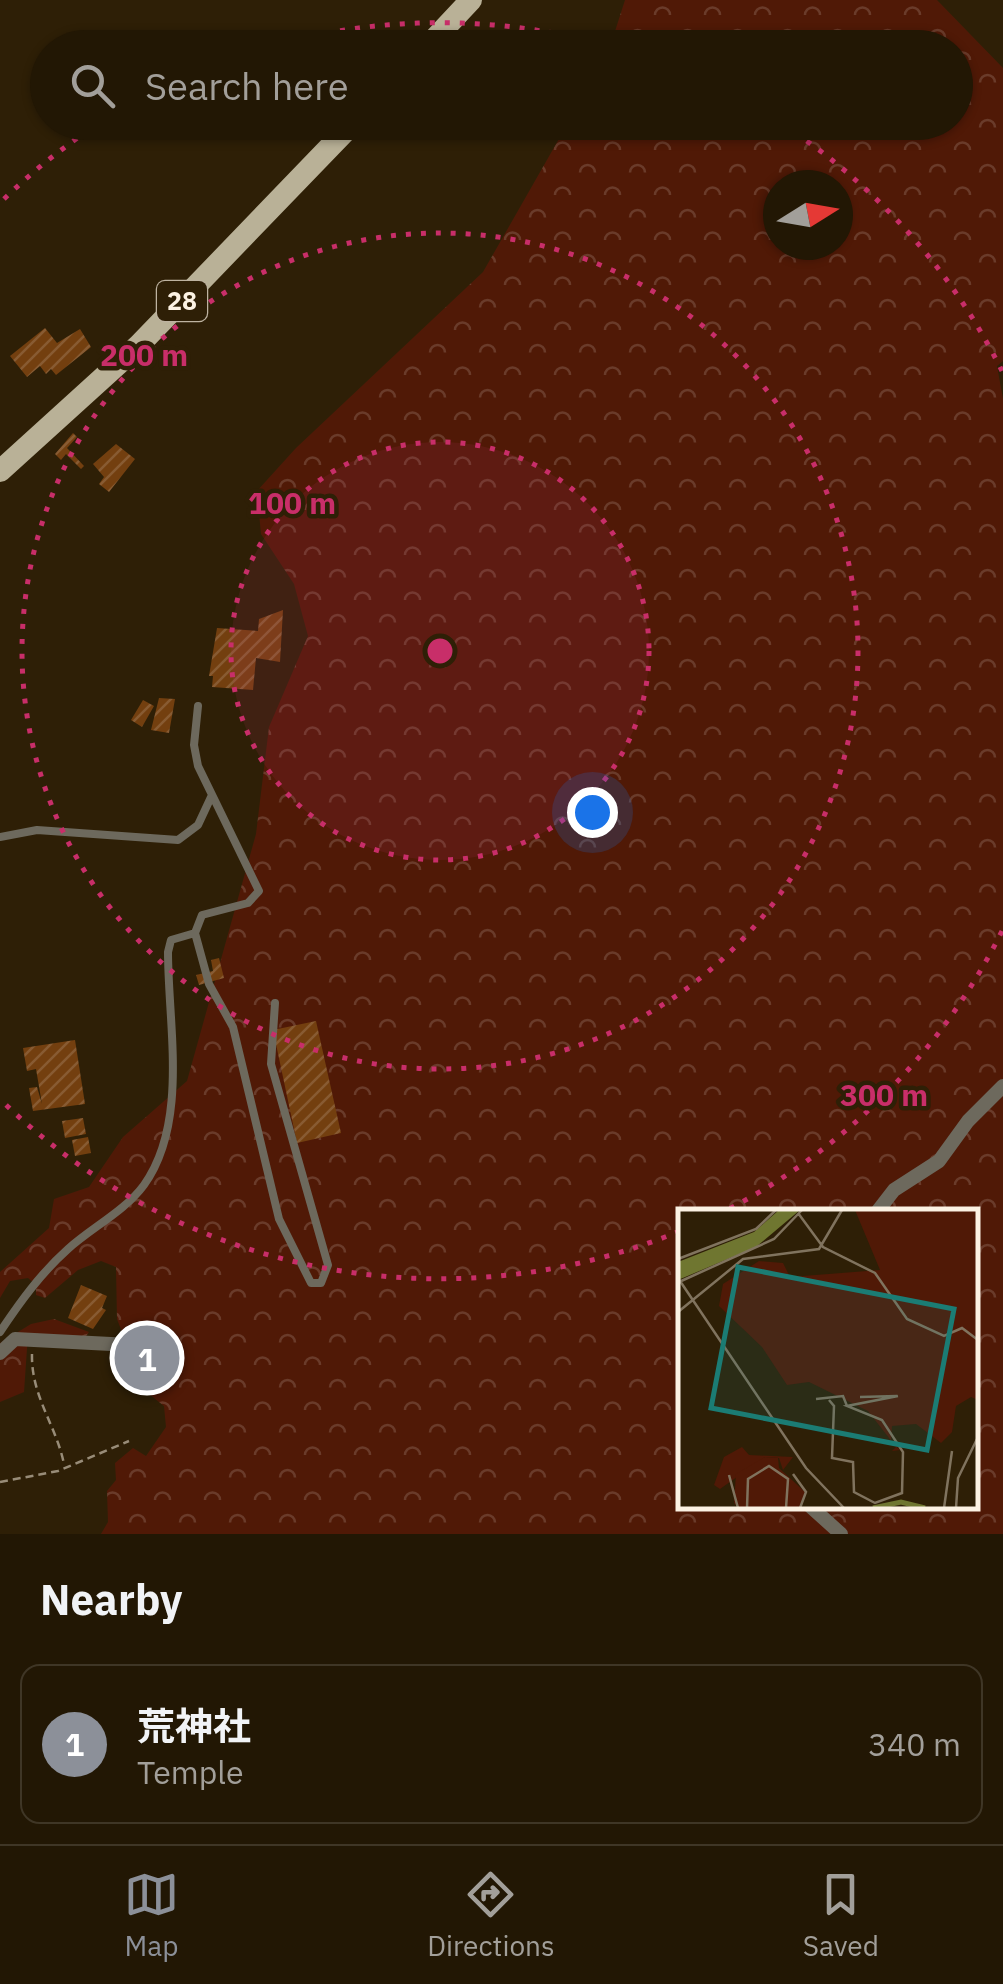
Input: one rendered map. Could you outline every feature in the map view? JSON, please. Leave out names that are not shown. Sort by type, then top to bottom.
[{"type":"main road","points":[[443,30],[471,0]]},
{"type":"main road","name":"28","points":[[0,471],[139,345],[337,140]]},
{"type":"street","points":[[879,1209],[894,1190],[939,1161],[968,1121],[1003,1086]]},
{"type":"street","points":[[0,1352],[9,1341],[130,1345],[155,1375]]},
{"type":"street","points":[[813,1509],[841,1534]]},
{"type":"lane","points":[[198,706],[194,745],[198,766],[259,891],[248,904],[202,915],[196,932],[209,984],[233,1027],[279,1219],[311,1283],[321,1284],[328,1265],[271,1064],[275,1003]]},
{"type":"lane","points":[[0,838],[37,830],[178,840],[198,825],[212,795]]},
{"type":"lane","points":[[0,1332],[27,1293],[68,1249],[143,1186],[160,1152],[172,1080],[168,952],[171,940],[196,932]]},
{"type":"path","points":[[32,1340],[35,1388],[59,1440],[64,1466]]},
{"type":"path","points":[[0,1482],[64,1466],[128,1441]]},
{"type":"green space","points":[[625,0],[937,0],[966,30],[615,30]]},
{"type":"green space","points":[[973,37],[1003,68],[1003,361],[997,366],[1003,399],[1003,1534],[101,1534],[108,1522],[107,1491],[116,1480],[115,1463],[133,1448],[146,1456],[166,1427],[164,1406],[144,1390],[124,1383],[119,1372],[130,1353],[117,1319],[116,1267],[101,1261],[78,1270],[45,1298],[36,1295],[36,1285],[28,1278],[10,1281],[0,1298],[0,1272],[49,1228],[54,1199],[89,1187],[123,1137],[187,1081],[256,834],[269,727],[308,636],[294,584],[261,534],[257,491],[296,448],[483,272],[558,140],[973,140]]},
{"type":"green space","points":[[54,1319],[89,1332],[84,1339],[28,1334],[24,1392],[0,1402],[0,1343],[31,1324]]},
{"type":"building","points":[[45,328],[57,343],[80,329],[91,347],[56,375],[51,369],[46,374],[40,366],[27,377],[10,356]]},
{"type":"building","points":[[73,433],[77,437],[67,448],[84,466],[81,469],[66,454],[61,460],[55,454]]},
{"type":"building","points":[[116,444],[135,459],[109,492],[99,484],[104,477],[93,464]]},
{"type":"building","points":[[283,610],[280,662],[256,658],[253,690],[212,687],[213,676],[209,676],[217,628],[258,631],[259,619]]},
{"type":"building","points":[[159,698],[175,699],[169,733],[151,730]]},
{"type":"building","points":[[143,700],[154,706],[142,727],[131,720]]},
{"type":"building","points":[[219,958],[224,978],[199,985],[196,975],[213,971],[211,960]]},
{"type":"building","points":[[316,1021],[341,1133],[297,1143],[273,1030]]},
{"type":"building","points":[[75,1040],[85,1104],[33,1111],[29,1088],[37,1087],[42,1104],[36,1069],[27,1071],[23,1048]]},
{"type":"building","points":[[83,1118],[86,1134],[65,1138],[62,1121]]},
{"type":"building","points":[[88,1137],[91,1153],[75,1156],[72,1140]]},
{"type":"building","points":[[81,1285],[107,1296],[102,1308],[106,1310],[93,1329],[68,1318]]},
{"type":"place","name":"荒神社","points":[[147,1358]]}]
